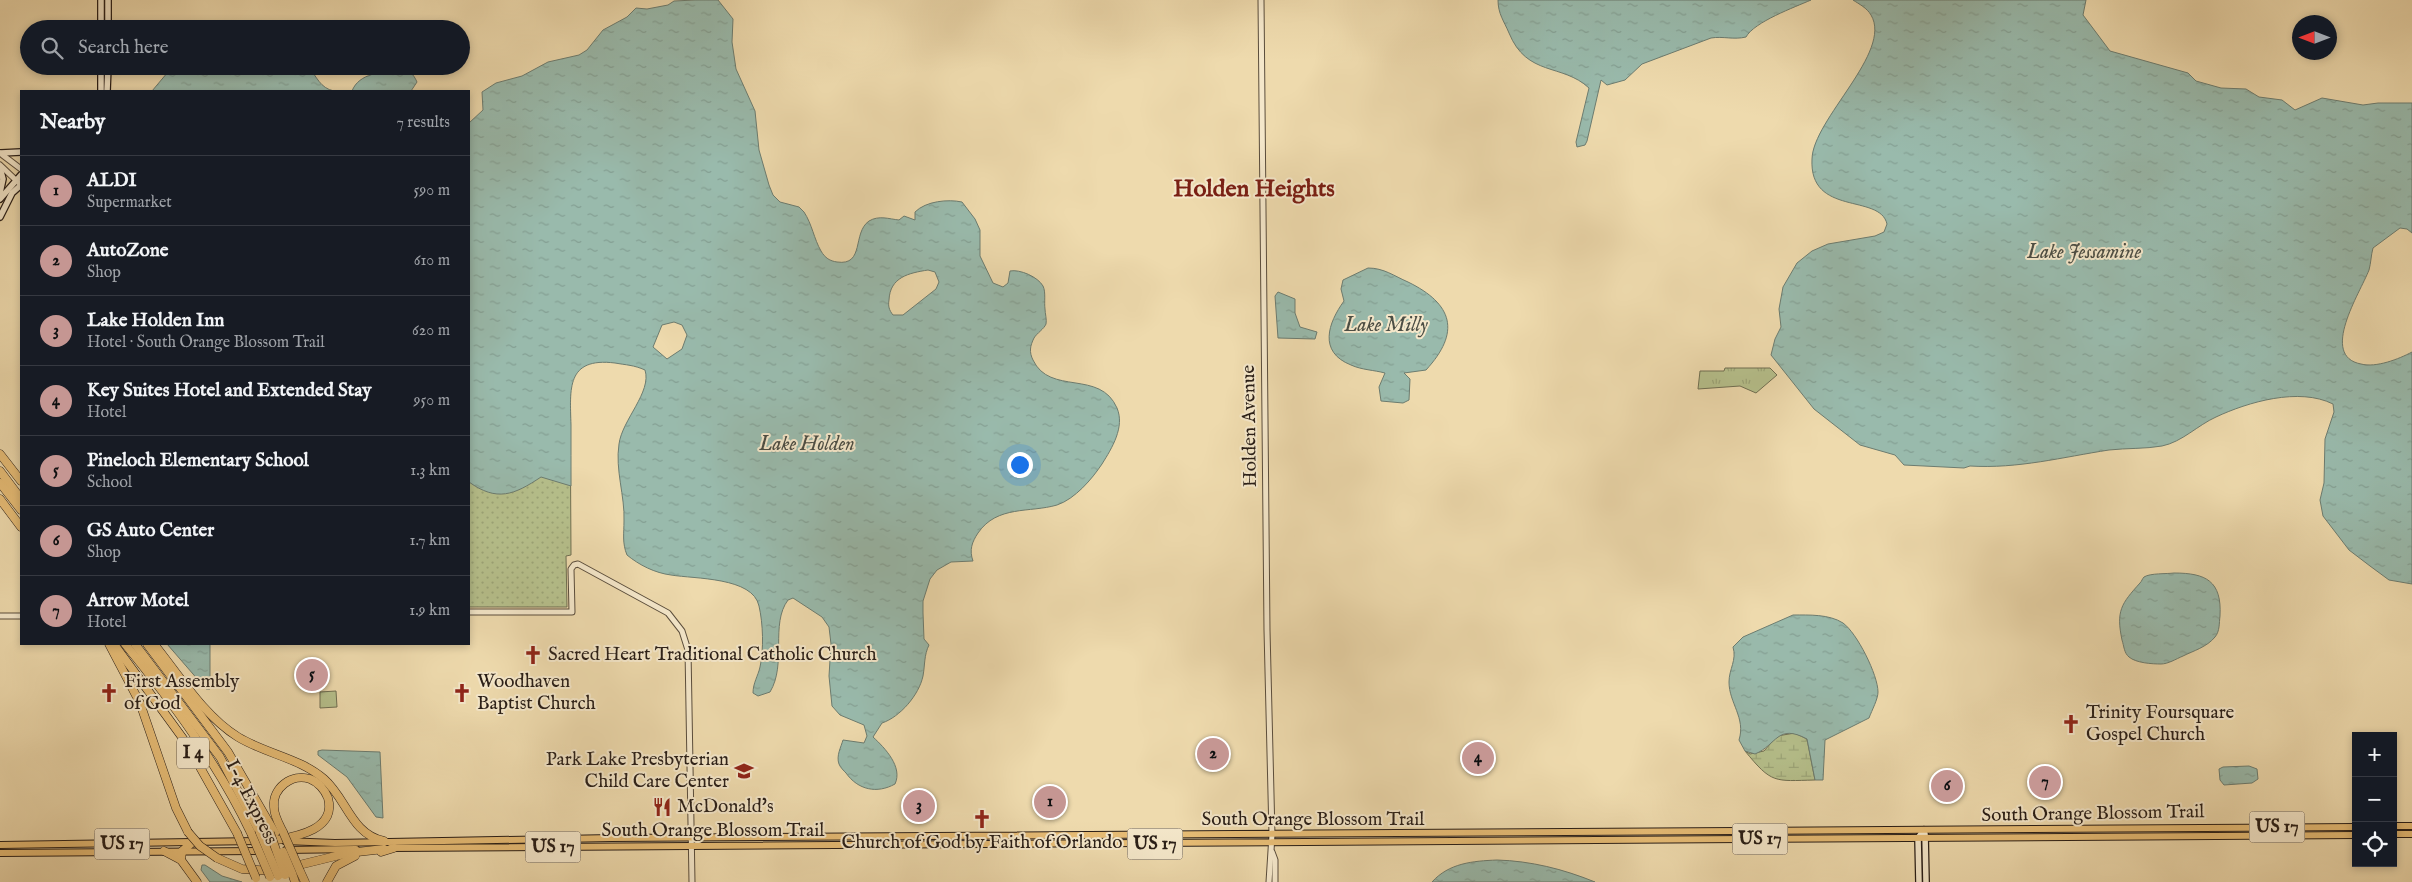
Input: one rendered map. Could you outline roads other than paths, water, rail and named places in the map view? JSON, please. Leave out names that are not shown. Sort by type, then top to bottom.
[{"type":"highway","points":[[0,454],[20,480]]},
{"type":"highway","points":[[0,471],[20,498]]},
{"type":"highway","points":[[0,483],[20,509]]},
{"type":"highway","points":[[0,500],[20,526]]},
{"type":"highway","points":[[110,645],[140,703],[176,808],[188,832],[200,846],[217,858],[242,868],[272,871],[384,845]]},
{"type":"highway","name":"I 4","points":[[115,645],[188,744],[237,832],[258,881]]},
{"type":"highway","name":"I-4 Express","points":[[126,645],[202,746],[232,795],[251,833],[281,878]]},
{"type":"highway","name":"I-4 Express","points":[[135,645],[220,757],[260,833],[281,878]]},
{"type":"highway","name":"I 4","points":[[148,645],[206,719],[253,794],[272,836],[281,878],[295,882]]},
{"type":"highway","points":[[155,645],[202,704],[227,729],[260,748],[316,773],[333,788],[360,828],[384,845]]},
{"type":"highway","points":[[272,836],[306,833],[323,822],[327,814],[328,801],[324,790],[315,781],[304,778],[292,779],[285,783],[278,791],[274,809],[283,832],[300,871],[305,882]]},
{"type":"highway","points":[[181,860],[182,851],[193,842]]},
{"type":"highway","points":[[327,882],[333,870],[346,859],[394,848]]},
{"type":"highway","points":[[160,851],[181,860],[197,882]]},
{"type":"main road","points":[[101,0],[101,20]]},
{"type":"main road","points":[[108,0],[108,20]]},
{"type":"main road","points":[[101,75],[101,90]]},
{"type":"main road","points":[[107,90],[108,75]]},
{"type":"main road","points":[[0,153],[20,152]]},
{"type":"main road","points":[[0,167],[3,179],[0,193]]},
{"type":"main road","points":[[0,199],[20,175]]},
{"type":"main road","points":[[0,217],[12,194],[20,186]]},
{"type":"main road","points":[[2397,826],[2412,826]]},
{"type":"main road","points":[[2302,835],[2309,831],[2310,827]]},
{"type":"main road","name":"South Orange Blossom Trail","points":[[0,853],[182,851],[384,845],[461,840],[2352,827]]},
{"type":"main road","points":[[2124,836],[2132,832],[2134,828]]},
{"type":"main road","points":[[2142,836],[2154,828]]},
{"type":"main road","points":[[1919,882],[1918,838],[1924,830]]},
{"type":"main road","points":[[1924,830],[1926,838],[1926,882]]},
{"type":"main road","points":[[1731,839],[1737,833],[1745,831]]},
{"type":"main road","points":[[1650,840],[1658,838],[1665,832]]},
{"type":"main road","points":[[1481,841],[1490,839],[1496,833]]},
{"type":"main road","points":[[1505,841],[1511,835],[1521,833]]},
{"type":"main road","points":[[2397,834],[2412,834]]},
{"type":"main road","name":"South Orange Blossom Trail","points":[[0,845],[193,842],[272,836],[384,845],[394,848],[461,848],[2352,835]]},
{"type":"main road","points":[[1020,845],[1027,843],[1034,837]]},
{"type":"main road","points":[[1039,845],[1062,837]]},
{"type":"main road","points":[[808,846],[819,838]]},
{"type":"main road","points":[[403,848],[451,845],[461,840]]},
{"type":"main road","points":[[461,848],[472,844],[498,843],[508,840]]},
{"type":"main road","points":[[160,851],[169,842]]},
{"type":"street","name":"Holden Avenue","points":[[1261,0],[1267,620],[1272,851],[1275,860],[1275,882]]},
{"type":"street","points":[[0,153],[20,167]]},
{"type":"street","points":[[0,167],[20,184]]},
{"type":"street","points":[[470,612],[572,612],[572,567],[578,564],[654,604],[676,621],[682,631],[688,650],[692,882]]},
{"type":"street","points":[[0,616],[20,616]]},
{"type":"street","name":"Holden Avenue","points":[[1268,882],[1268,860],[1272,851]]},
{"type":"water","name":"Lake Holden","points":[[718,0],[733,19],[732,42],[736,69],[755,111],[759,150],[769,185],[773,195],[780,202],[799,207],[804,212],[826,257],[837,262],[846,262],[851,259],[855,254],[864,226],[873,219],[899,220],[904,216],[915,220],[915,212],[925,205],[944,201],[962,202],[975,219],[980,230],[980,256],[993,283],[1003,287],[1008,283],[1010,271],[1014,271],[1024,272],[1033,277],[1044,288],[1046,324],[1034,338],[1030,349],[1033,360],[1041,371],[1063,381],[1099,389],[1109,396],[1119,415],[1118,430],[1110,451],[1093,476],[1077,493],[1057,505],[1004,514],[995,518],[986,524],[974,540],[971,550],[973,561],[951,562],[937,570],[930,579],[923,601],[924,639],[929,645],[921,683],[913,698],[902,711],[882,723],[873,737],[892,758],[897,771],[895,784],[881,789],[862,787],[851,779],[839,764],[838,755],[843,740],[864,743],[867,736],[864,725],[840,715],[832,706],[829,676],[831,644],[829,627],[822,617],[793,598],[788,600],[780,621],[775,681],[770,692],[758,696],[753,693],[753,689],[761,660],[762,636],[759,606],[754,597],[746,589],[722,581],[659,572],[642,565],[627,555],[624,542],[624,512],[618,454],[621,435],[625,425],[641,397],[646,379],[645,370],[615,363],[599,362],[587,365],[579,370],[574,378],[571,399],[571,486],[541,477],[514,492],[497,494],[488,492],[470,483],[470,122],[483,110],[482,92],[496,83],[522,76],[548,62],[579,55],[587,50],[603,30],[627,17],[636,8],[647,9],[668,5],[674,1]],"holes":[[[928,270],[935,272],[939,282],[936,289],[903,315],[893,315],[889,304],[890,292],[897,281],[914,273]],[[674,322],[682,325],[687,335],[682,349],[667,359],[653,347],[662,325]]]},
{"type":"water","points":[[1498,0],[1811,0],[1757,26],[1746,37],[1711,38],[1642,64],[1625,80],[1607,85],[1601,80],[1587,141],[1585,145],[1577,147],[1576,142],[1589,88],[1579,80],[1546,68],[1525,57],[1516,47],[1509,33],[1500,13]]},
{"type":"water","name":"Lake Jessamine","points":[[1853,0],[2086,0],[2083,15],[2110,51],[2188,73],[2196,81],[2221,88],[2246,89],[2259,97],[2282,100],[2295,110],[2322,98],[2363,105],[2412,103],[2412,233],[2407,229],[2400,228],[2373,248],[2369,270],[2346,323],[2343,349],[2349,359],[2367,365],[2394,360],[2412,352],[2412,584],[2389,580],[2349,550],[2323,516],[2320,500],[2324,483],[2325,439],[2334,412],[2333,404],[2320,399],[2305,397],[2274,398],[2243,406],[2209,420],[2176,441],[2162,446],[2109,450],[2006,466],[1970,466],[1964,468],[1904,465],[1895,455],[1860,445],[1814,409],[1771,355],[1775,339],[1781,327],[1779,309],[1783,287],[1797,263],[1812,251],[1828,244],[1875,236],[1884,232],[1887,224],[1882,215],[1872,209],[1833,197],[1821,189],[1814,177],[1812,159],[1816,143],[1825,125],[1862,66],[1871,47],[1875,30],[1871,15],[1865,8]]},
{"type":"water","points":[[165,75],[314,75],[329,90],[153,90]]},
{"type":"water","points":[[370,75],[413,75],[417,82],[412,90],[352,90],[355,85]]},
{"type":"water","name":"Lake Milly","points":[[1368,268],[1379,269],[1389,273],[1423,291],[1443,309],[1447,320],[1448,331],[1444,343],[1426,370],[1404,373],[1410,379],[1409,400],[1403,403],[1381,401],[1379,387],[1385,373],[1351,365],[1334,353],[1330,345],[1330,327],[1344,301],[1341,289],[1343,280]]},
{"type":"water","points":[[1278,292],[1295,299],[1295,313],[1300,327],[1317,332],[1315,339],[1278,338],[1275,296]]},
{"type":"water","points":[[2185,573],[2203,577],[2215,587],[2220,604],[2219,630],[2217,635],[2204,646],[2166,663],[2140,662],[2132,659],[2125,651],[2120,630],[2120,615],[2124,603],[2144,577],[2154,574]]},
{"type":"water","points":[[1793,615],[1825,617],[1837,620],[1849,628],[1871,665],[1877,685],[1877,698],[1869,718],[1825,740],[1823,780],[1815,780],[1807,739],[1789,733],[1783,734],[1755,754],[1745,751],[1739,740],[1741,732],[1739,718],[1729,682],[1734,656],[1733,647],[1743,637]]},
{"type":"water","points":[[168,645],[210,645],[210,689],[206,689]]},
{"type":"water","points":[[318,751],[380,752],[383,818],[376,817],[347,777],[318,755]]},
{"type":"water","points":[[2249,766],[2257,769],[2258,779],[2252,783],[2224,785],[2220,780],[2219,769],[2223,767]]},
{"type":"water","points":[[1497,860],[1547,866],[1595,882],[1432,882],[1446,871],[1462,864]]},
{"type":"water","points":[[202,865],[222,876],[242,882],[210,882],[201,870]]},
{"type":"place","name":"Sacred Heart Traditional Catholic Church","points":[[533,655]]},
{"type":"place","name":"Pineloch Elementary School","points":[[312,675]]},
{"type":"place","name":"First Assembly of God","points":[[109,693]]},
{"type":"place","name":"Woodhaven Baptist Church","points":[[462,693]]},
{"type":"place","name":"Trinity Foursquare Gospel Church","points":[[2071,724]]},
{"type":"place","name":"AutoZone","points":[[1213,754]]},
{"type":"place","name":"Key Suites Hotel and Extended Stay","points":[[1478,758]]},
{"type":"place","name":"Park Lake Presbyterian Child Care Center","points":[[744,771]]},
{"type":"place","name":"Arrow Motel","points":[[2045,782]]},
{"type":"place","name":"GS Auto Center","points":[[1947,786]]},
{"type":"place","name":"ALDI","points":[[1050,802]]},
{"type":"place","name":"Lake Holden Inn","points":[[919,806]]},
{"type":"place","name":"McDonald's","points":[[662,807]]},
{"type":"place","name":"Church of God by Faith of Orlando","points":[[982,819]]},
{"type":"district","name":"Holden Heights","points":[[1254,189]]}]
